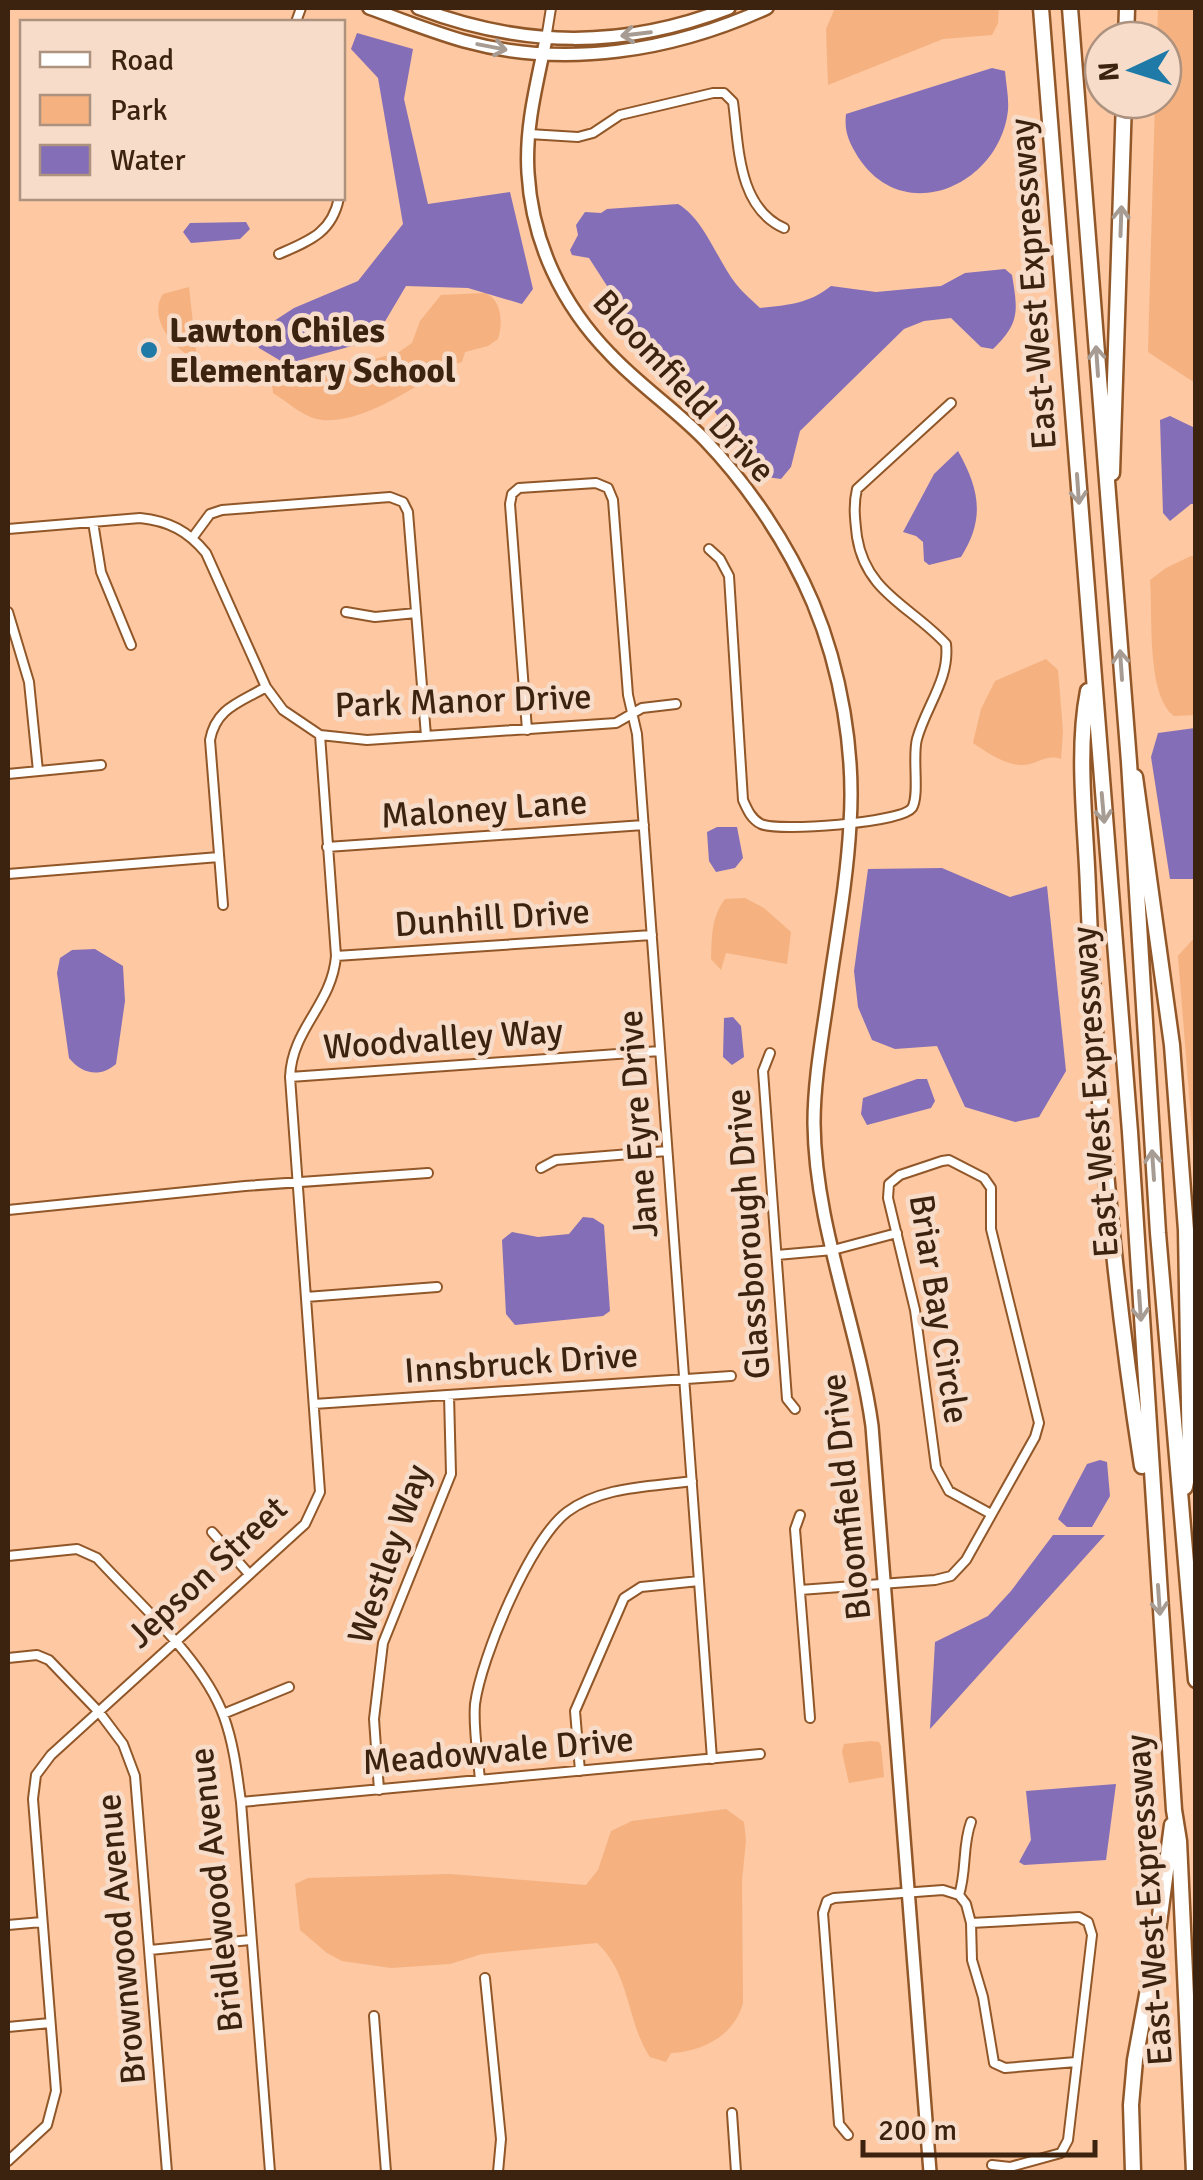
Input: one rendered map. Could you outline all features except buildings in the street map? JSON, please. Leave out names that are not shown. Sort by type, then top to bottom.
[{"type":"highway","name":"East-West Expressway","points":[[1041,8],[1130,1132],[1152,1502],[1179,1841],[1194,2172]]},
{"type":"highway","name":"East-West Expressway","points":[[1070,8],[1129,762],[1158,1233],[1196,1680]]},
{"type":"highway","points":[[1109,493],[1114,461],[1123,120]]},
{"type":"highway","points":[[1092,676],[1085,708],[1084,798],[1094,1024],[1114,1274],[1143,1474],[1152,1502]]},
{"type":"highway","points":[[1129,762],[1137,782],[1168,1002],[1186,1230],[1190,1462],[1182,1506]]},
{"type":"highway","points":[[1133,2172],[1134,2060],[1156,1946],[1174,1810]]},
{"type":"street","points":[[369,8],[462,41],[543,54],[596,53],[662,44],[736,22],[767,8]]},
{"type":"street","points":[[418,8],[480,28],[546,39],[656,32],[729,8]]},
{"type":"street","points":[[546,39],[550,8]]},
{"type":"street","name":"Bloomfield Drive","points":[[546,39],[527,168],[541,244],[566,297],[585,326],[732,470],[782,545],[811,600],[827,643],[843,717],[851,822],[815,1106],[819,1189],[868,1394],[930,2172]]},
{"type":"street","points":[[529,134],[578,137],[631,112],[724,93],[733,102],[744,179],[752,200],[771,222],[784,228]]},
{"type":"street","points":[[278,254],[313,240],[329,227],[338,200]]},
{"type":"street","points":[[708,550],[720,558],[729,576],[742,800],[749,813],[759,823],[777,828],[895,816],[912,808],[917,740],[948,659],[946,644],[864,567],[854,502],[858,490],[951,403]]},
{"type":"street","name":"Jane Eyre Drive","points":[[526,730],[512,494],[519,488],[596,483],[608,488],[613,500],[628,695],[637,734],[712,1759]]},
{"type":"street","points":[[8,529],[156,519],[193,536],[210,514],[222,510],[390,497],[403,502],[408,512],[426,736]]},
{"type":"street","points":[[93,522],[100,572],[131,645]]},
{"type":"street","name":"Park Manor Drive","points":[[193,536],[206,554],[266,687],[283,710],[320,734],[367,740],[526,730],[616,722],[642,708],[676,704]]},
{"type":"street","points":[[8,612],[29,682],[38,771]]},
{"type":"street","points":[[346,612],[375,617],[416,614]]},
{"type":"street","points":[[223,905],[210,740],[213,724],[220,714],[266,687]]},
{"type":"street","name":"Jepson Street","points":[[8,2161],[47,2125],[56,2091],[33,1800],[36,1775],[51,1755],[306,1524],[320,1492],[290,1077],[296,1041],[330,988],[336,956],[320,734]]},
{"type":"street","points":[[8,774],[101,766]]},
{"type":"street","name":"Maloney Lane","points":[[328,847],[644,825]]},
{"type":"street","points":[[8,874],[219,857]]},
{"type":"street","name":"Dunhill Drive","points":[[336,956],[652,935]]},
{"type":"street","name":"Woodvalley Way","points":[[290,1077],[660,1051]]},
{"type":"street","name":"Glassborough Drive","points":[[770,1052],[763,1071],[788,1399],[795,1409]]},
{"type":"street","points":[[541,1168],[556,1160],[667,1150]]},
{"type":"street","name":"Briar Bay Circle","points":[[800,1590],[950,1576],[966,1560],[1035,1438],[1039,1423],[990,1229],[990,1188],[984,1178],[949,1160],[900,1176],[890,1184],[888,1198],[915,1310],[940,1479],[949,1491],[991,1514]]},
{"type":"street","points":[[8,1210],[428,1173]]},
{"type":"street","points":[[778,1255],[833,1250],[898,1234]]},
{"type":"street","points":[[306,1298],[437,1288]]},
{"type":"street","name":"Innsbruck Drive","points":[[314,1404],[732,1376]]},
{"type":"street","name":"Westley Way","points":[[379,1790],[374,1719],[383,1643],[451,1474],[449,1395]]},
{"type":"street","points":[[480,1780],[475,1708],[483,1662],[538,1545],[566,1513],[606,1492],[692,1481]]},
{"type":"street","points":[[800,1515],[795,1529],[810,1718]]},
{"type":"street","points":[[212,1532],[250,1574]]},
{"type":"street","name":"Bridlewood Avenue","points":[[8,1556],[77,1549],[96,1558],[174,1642],[205,1681],[223,1714],[242,1802],[270,2172]]},
{"type":"street","points":[[580,1771],[575,1711],[624,1598],[641,1586],[699,1581]]},
{"type":"street","name":"Brownwood Avenue","points":[[8,1658],[37,1655],[49,1660],[123,1744],[135,1776],[167,2172]]},
{"type":"street","points":[[223,1714],[289,1686]]},
{"type":"street","name":"Meadowvale Drive","points":[[242,1802],[760,1754]]},
{"type":"street","points":[[959,1895],[965,1875],[964,1841],[971,1822]]},
{"type":"street","points":[[848,2135],[839,2124],[823,1913],[827,1901],[834,1898],[943,1890],[959,1895],[971,1923],[972,1960],[983,1997],[994,2063],[1005,2068],[1076,2062]]},
{"type":"street","points":[[971,1923],[1079,1917],[1088,1922],[1092,1935],[1068,2140],[1061,2153],[1010,2167],[992,2165]]},
{"type":"street","points":[[8,1925],[42,1922]]},
{"type":"street","points":[[150,1950],[250,1940]]},
{"type":"street","points":[[485,1978],[501,2139],[498,2172]]},
{"type":"street","points":[[374,2016],[386,2172]]},
{"type":"street","points":[[8,2027],[50,2023]]},
{"type":"street","points":[[732,2113],[736,2172]]},
{"type":"green space","points":[[835,8],[999,8],[992,35],[943,39],[828,85],[826,29]]},
{"type":"green space","points":[[1158,8],[1195,8],[1195,383],[1148,352],[1154,120],[1183,120],[1183,20],[1158,20]]},
{"type":"green space","points":[[189,287],[197,360],[172,341],[158,313],[163,294]]},
{"type":"green space","points":[[485,293],[495,301],[500,313],[498,339],[465,352],[462,362],[385,404],[347,418],[329,420],[308,416],[273,393],[272,383],[278,374],[296,380],[399,352],[412,343],[420,321],[441,295]]},
{"type":"green space","points":[[1196,556],[1195,715],[1174,716],[1165,706],[1155,673],[1150,580]]},
{"type":"green space","points":[[1046,659],[1058,670],[1061,759],[1014,764],[973,743],[981,709],[995,681]]},
{"type":"green space","points":[[745,898],[764,908],[791,932],[787,964],[726,953],[721,970],[711,959],[713,928],[720,906],[725,899]]},
{"type":"green space","points":[[1195,937],[1195,1169],[1178,956]]},
{"type":"green space","points":[[871,1741],[881,1746],[884,1777],[849,1783],[842,1752],[844,1744]]},
{"type":"green space","points":[[726,1809],[744,1822],[746,1841],[742,1880],[743,2003],[733,2024],[716,2040],[671,2053],[666,2062],[650,2057],[616,1969],[597,1943],[482,1954],[450,1964],[391,1968],[342,1961],[300,1930],[295,1884],[308,1878],[450,1874],[586,1885],[598,1870],[611,1831],[632,1821]]},
{"type":"water","points":[[357,33],[413,49],[404,99],[428,204],[510,192],[533,289],[522,304],[468,288],[406,286],[374,340],[286,364],[259,348],[254,334],[294,308],[358,281],[403,224],[378,78],[351,49]]},
{"type":"water","points":[[992,68],[1005,71],[1008,110],[1001,136],[988,159],[969,177],[924,193],[900,190],[877,178],[858,157],[848,137],[846,114]]},
{"type":"water","points":[[678,204],[696,220],[736,284],[760,308],[806,300],[831,286],[876,292],[941,286],[965,273],[1005,269],[1012,275],[1015,316],[1008,332],[993,349],[981,347],[951,318],[924,321],[904,329],[800,431],[791,467],[781,479],[767,477],[710,406],[617,322],[609,289],[589,258],[572,255],[570,250],[578,235],[576,225],[585,212]]},
{"type":"water","points":[[246,222],[250,229],[240,239],[191,243],[183,232],[190,223]]},
{"type":"water","points":[[1170,416],[1195,428],[1196,504],[1170,521],[1163,513],[1160,420]]},
{"type":"water","points":[[958,451],[975,492],[974,530],[961,557],[929,565],[924,561],[923,542],[903,532],[934,474]]},
{"type":"water","points":[[1195,728],[1195,879],[1170,879],[1151,757],[1158,733]]},
{"type":"water","points":[[717,827],[737,827],[743,858],[735,868],[716,872],[709,861],[707,832]]},
{"type":"water","points":[[942,868],[1010,897],[1047,886],[1066,1071],[1039,1117],[1015,1122],[965,1107],[937,1046],[895,1049],[872,1040],[858,1007],[854,971],[868,869]]},
{"type":"water","points":[[95,949],[123,966],[125,1001],[116,1064],[98,1072],[85,1071],[69,1058],[57,973],[60,958],[72,950]]},
{"type":"water","points":[[733,1017],[741,1026],[744,1057],[732,1065],[723,1057],[724,1018]]},
{"type":"water","points":[[927,1079],[935,1101],[931,1108],[867,1125],[861,1114],[863,1098]]},
{"type":"water","points":[[583,1217],[604,1225],[610,1311],[603,1316],[515,1325],[506,1314],[502,1240],[512,1232],[538,1237],[569,1234]]},
{"type":"water","points":[[1107,1462],[1110,1496],[1092,1527],[1067,1527],[1058,1519],[1087,1464]]},
{"type":"water","points":[[1053,1535],[1105,1535],[930,1729],[935,1642],[988,1616]]},
{"type":"water","points":[[1116,1784],[1106,1860],[1024,1865],[1019,1862],[1031,1840],[1026,1791]]},
{"type":"place","name":"Lawton Chiles Elementary School","points":[[149,350]]}]
